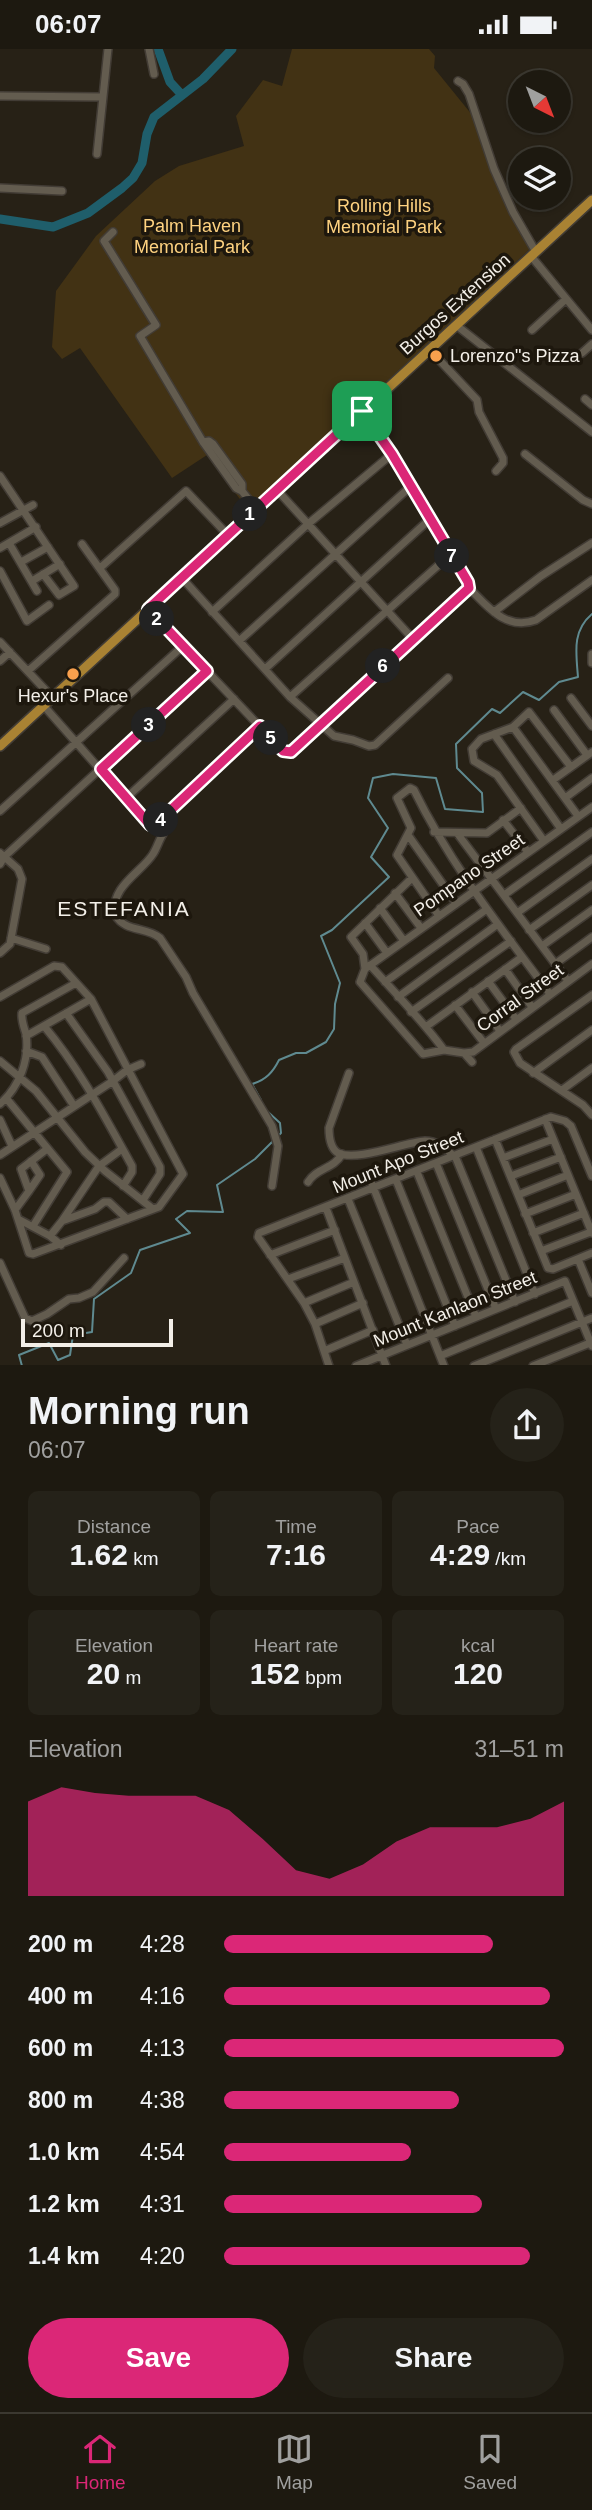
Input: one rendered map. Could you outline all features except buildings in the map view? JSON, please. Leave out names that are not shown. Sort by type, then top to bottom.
[{"type":"main road","name":"Burgos Extension","points":[[0,746],[592,200]]},
{"type":"street","points":[[97,154],[108,49]]},
{"type":"street","points":[[149,49],[154,74]]},
{"type":"street","points":[[458,81],[466,87],[494,169],[533,254],[592,330]]},
{"type":"street","points":[[0,96],[103,97]]},
{"type":"street","points":[[0,188],[62,191]]},
{"type":"street","points":[[113,232],[104,241],[156,325],[140,336],[203,442],[236,488],[242,491],[256,509]]},
{"type":"street","points":[[532,330],[566,299]]},
{"type":"street","points":[[456,325],[592,432]]},
{"type":"street","points":[[582,353],[592,344]]},
{"type":"street","points":[[429,349],[477,400],[479,412],[503,458],[503,463],[496,471]]},
{"type":"street","points":[[585,399],[592,405]]},
{"type":"street","points":[[362,411],[392,454],[469,588],[494,613],[503,619],[527,623],[536,620],[592,580]]},
{"type":"street","points":[[212,612],[308,524],[392,454]]},
{"type":"street","points":[[525,454],[592,505]]},
{"type":"street","points":[[0,476],[29,507],[36,527],[74,586],[61,596],[43,574]]},
{"type":"street","points":[[239,641],[410,487]]},
{"type":"street","points":[[277,490],[413,639]]},
{"type":"street","points":[[100,568],[186,491],[228,535]]},
{"type":"street","points":[[2,519],[29,507]]},
{"type":"street","points":[[265,669],[430,519]]},
{"type":"street","points":[[0,548],[36,527]]},
{"type":"street","points":[[9,543],[37,591]]},
{"type":"street","points":[[494,613],[541,576],[592,543]]},
{"type":"street","points":[[28,671],[115,594],[115,590],[82,544]]},
{"type":"street","points":[[21,562],[48,547]]},
{"type":"street","points":[[290,697],[451,554]]},
{"type":"street","points":[[32,581],[60,564]]},
{"type":"street","points":[[0,571],[27,621],[49,605]]},
{"type":"street","points":[[181,578],[290,697],[334,736],[369,747],[375,745],[448,678]]},
{"type":"street","points":[[148,609],[287,753],[469,588]]},
{"type":"street","points":[[0,642],[52,697]]},
{"type":"street","points":[[0,811],[183,646]]},
{"type":"street","points":[[0,661],[10,652]]},
{"type":"street","points":[[592,654],[592,663]]},
{"type":"street","points":[[0,953],[10,944],[22,879],[18,869],[1,858],[207,671]]},
{"type":"street","points":[[571,698],[592,726]]},
{"type":"street","points":[[125,799],[234,699]]},
{"type":"street","points":[[43,705],[150,825],[160,821],[260,726]]},
{"type":"street","points":[[552,781],[590,753],[554,710]]},
{"type":"street","points":[[544,841],[497,775],[474,761],[472,749],[481,739],[513,727],[527,712],[531,713],[571,767]]},
{"type":"street","points":[[513,727],[578,816]]},
{"type":"street","points":[[494,734],[561,829]]},
{"type":"street","points":[[565,798],[592,778]]},
{"type":"street","points":[[439,916],[397,855],[411,826],[396,800],[397,796],[410,788],[414,790],[434,832],[486,909],[550,994]]},
{"type":"street","name":"Pompano Street","points":[[367,967],[592,807]]},
{"type":"street","points":[[434,832],[487,833],[521,808]]},
{"type":"street","points":[[503,820],[528,852]]},
{"type":"street","points":[[160,821],[163,834],[157,841],[154,853],[130,877],[116,901],[115,915],[125,926],[155,933],[186,977],[272,1126],[278,1146],[272,1186]]},
{"type":"street","points":[[504,895],[592,832]]},
{"type":"street","points":[[457,833],[568,981]]},
{"type":"street","points":[[408,835],[456,903]]},
{"type":"street","points":[[517,913],[592,859]]},
{"type":"street","points":[[412,878],[351,937],[363,954],[367,967],[427,1026],[444,1050]]},
{"type":"street","points":[[529,930],[592,885]]},
{"type":"street","points":[[396,893],[421,928]]},
{"type":"street","points":[[380,908],[404,941]]},
{"type":"street","points":[[385,982],[486,909]]},
{"type":"street","points":[[542,946],[592,910]]},
{"type":"street","points":[[365,923],[387,953]]},
{"type":"street","points":[[398,997],[498,924]]},
{"type":"street","points":[[555,964],[592,937]]},
{"type":"street","points":[[11,938],[46,949]]},
{"type":"street","points":[[411,1012],[510,941]]},
{"type":"street","points":[[427,1026],[522,957]]},
{"type":"street","name":"Corral Street","points":[[464,1053],[473,1052],[592,964]]},
{"type":"street","points":[[0,996],[54,965],[62,967],[91,999],[183,1170],[174,1188],[159,1207],[61,1245],[30,1254],[15,1210],[0,1178]]},
{"type":"street","points":[[367,967],[360,982],[423,1053],[444,1050],[464,1053],[472,1062]]},
{"type":"street","points":[[505,969],[532,1007]]},
{"type":"street","points":[[488,981],[516,1019]]},
{"type":"street","points":[[33,1226],[67,1172],[34,1132],[3,1101],[20,1077],[26,1051],[22,1013],[76,983]]},
{"type":"street","points":[[472,992],[500,1031]]},
{"type":"street","points":[[592,995],[516,1049],[515,1057],[533,1073],[583,1105],[592,1115]]},
{"type":"street","points":[[26,1036],[91,999]]},
{"type":"street","points":[[455,1005],[484,1043]]},
{"type":"street","points":[[66,1013],[113,1081],[161,1170],[143,1200]]},
{"type":"street","points":[[44,1026],[69,1056],[93,1094],[133,1169],[123,1187]]},
{"type":"street","points":[[533,1073],[592,1030]]},
{"type":"street","points":[[26,1051],[42,1057],[74,1106]]},
{"type":"street","points":[[0,1061],[36,1091],[99,1166],[153,1209]]},
{"type":"street","points":[[0,1155],[127,1070],[141,1064]]},
{"type":"street","points":[[562,1090],[592,1068]]},
{"type":"street","points":[[349,1073],[329,1128],[333,1147],[341,1154],[369,1153],[425,1141],[446,1148],[454,1156],[515,1302]]},
{"type":"street","points":[[541,1251],[592,1233],[553,1139],[548,1118],[565,1121],[571,1126],[592,1177]]},
{"type":"street","name":"Mount Apo Street","points":[[270,1255],[258,1237],[260,1233],[548,1118]]},
{"type":"street","points":[[0,1120],[12,1146]]},
{"type":"street","points":[[495,1139],[550,1269],[592,1253]]},
{"type":"street","points":[[503,1158],[553,1139]]},
{"type":"street","points":[[476,1147],[535,1293]]},
{"type":"street","points":[[29,1191],[21,1172],[23,1167],[47,1149]]},
{"type":"street","points":[[50,1236],[99,1166],[122,1149]]},
{"type":"street","points":[[309,1182],[313,1173],[335,1163],[341,1154]]},
{"type":"street","points":[[510,1176],[561,1157]]},
{"type":"street","points":[[15,1210],[40,1175],[31,1161]]},
{"type":"street","points":[[436,1163],[496,1309]]},
{"type":"street","points":[[417,1171],[476,1317]]},
{"type":"street","points":[[518,1195],[568,1175]]},
{"type":"street","points":[[370,1179],[444,1365]]},
{"type":"street","points":[[396,1180],[455,1326]]},
{"type":"street","points":[[526,1214],[576,1194]]},
{"type":"street","points":[[348,1199],[407,1345]]},
{"type":"street","points":[[62,1221],[95,1209],[104,1202],[109,1202],[127,1219]]},
{"type":"street","points":[[326,1208],[386,1365]]},
{"type":"street","points":[[533,1233],[584,1213]]},
{"type":"street","points":[[18,1219],[61,1245]]},
{"type":"street","points":[[329,1365],[315,1324],[304,1303],[270,1255],[335,1230]]},
{"type":"street","points":[[0,1263],[25,1318],[33,1321],[69,1299],[93,1292],[124,1258]]},
{"type":"street","points":[[288,1279],[345,1258]]},
{"type":"street","points":[[578,1259],[592,1293]]},
{"type":"street","name":"Mount Kanlaon Street","points":[[358,1365],[565,1281],[573,1301]]},
{"type":"street","points":[[304,1303],[355,1282]]},
{"type":"street","points":[[0,1290],[10,1285]]},
{"type":"street","points":[[440,1356],[573,1301],[591,1344],[536,1365]]},
{"type":"street","points":[[315,1324],[363,1303]]},
{"type":"street","points":[[476,1365],[592,1318]]},
{"type":"street","points":[[324,1351],[373,1330]]},
{"type":"green space","name":"Rolling Hills Memorial Park","points":[[292,49],[429,49],[435,56],[434,68],[477,121],[508,194],[508,210],[515,210],[531,248],[248,510],[207,455],[172,478],[80,348],[62,359],[52,347],[56,291],[96,236],[155,181],[179,166],[244,146],[236,116],[263,80],[282,86]]},
{"type":"waterway","points":[[158,49],[170,82],[182,95]]},
{"type":"waterway","points":[[0,219],[53,227],[88,213],[133,178],[142,163],[147,134],[154,117],[203,79],[232,49]]},
{"type":"waterway","points":[[261,1100],[252,1084],[268,1075],[279,1060],[296,1053],[306,1053],[326,1042],[334,1029],[335,1004],[340,983],[321,936],[332,930],[389,877],[371,857],[388,828],[368,798],[373,778],[393,774],[436,778],[445,809],[483,812],[482,793],[457,768],[456,744],[492,709],[500,713],[523,692],[539,700],[559,682],[578,677],[578,635],[592,614]]},
{"type":"waterway","points":[[267,1111],[280,1123],[279,1135]]},
{"type":"waterway","points":[[22,1365],[19,1355],[49,1343],[58,1360],[70,1355],[73,1335],[92,1332],[94,1299],[131,1273],[140,1250],[190,1233],[176,1219],[187,1211],[223,1212],[217,1185],[255,1159],[273,1141]]},
{"type":"place","name":"Lorenzo\"s Pizza","points":[[436,356]]},
{"type":"place","name":"Hexur's Place","points":[[73,674]]},
{"type":"district","name":"ESTEFANIA","points":[[124,908]]},
{"type":"route","points":[[362,411],[392,454],[468,582],[467,592],[291,752],[283,751],[260,726],[157,823],[150,825],[101,769],[207,671],[148,609],[362,411]]},
{"type":"park label","name":"Palm Haven Memorial Park","points":[[192,236]]}]
